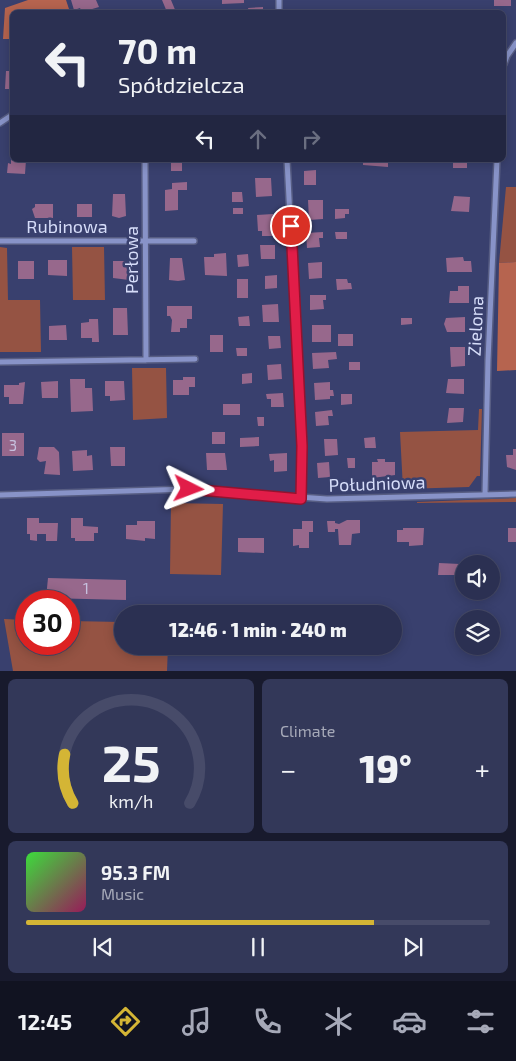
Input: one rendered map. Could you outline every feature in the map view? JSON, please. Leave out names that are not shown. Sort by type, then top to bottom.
[{"type":"street","points":[[506,52],[516,43]]},
{"type":"street","name":"Perłowa","points":[[145,162],[146,360]]},
{"type":"street","points":[[286,162],[302,446],[301,499]]},
{"type":"street","name":"Zielona","points":[[485,494],[488,360],[497,162]]},
{"type":"street","name":"Rubinowa","points":[[0,241],[194,241]]},
{"type":"street","points":[[0,362],[195,359]]},
{"type":"street","name":"Południowa","points":[[0,495],[189,489],[301,499],[516,494]]},
{"type":"shaded area","points":[[28,0],[66,0],[69,10],[10,10],[10,39],[3,39],[5,8]]},
{"type":"shaded area","points":[[506,187],[516,187],[516,262],[499,263]]},
{"type":"shaded area","points":[[0,247],[7,248],[8,300],[40,300],[41,352],[0,352]]},
{"type":"shaded area","points":[[72,247],[104,247],[105,300],[73,300]]},
{"type":"shaded area","points":[[516,262],[516,370],[497,371],[499,263]]},
{"type":"shaded area","points":[[132,368],[166,368],[167,418],[133,420]]},
{"type":"shaded area","points":[[479,409],[482,409],[480,476],[477,476],[469,487],[403,489],[400,432],[478,430]]},
{"type":"shaded area","points":[[516,498],[516,502],[417,503],[417,502]]},
{"type":"shaded area","points":[[171,503],[223,504],[221,575],[170,574]]},
{"type":"shaded area","points":[[4,619],[15,620],[15,655],[80,655],[80,621],[114,622],[114,655],[168,655],[167,671],[13,671]]},
{"type":"building","points":[[71,0],[96,0],[99,7],[89,10],[81,10],[80,8],[74,10]]},
{"type":"building","points":[[162,0],[171,0],[175,10],[166,10]]},
{"type":"building","points":[[222,0],[244,0],[244,3],[222,4]]},
{"type":"building","points":[[494,0],[511,0],[511,6],[494,6]]},
{"type":"building","points":[[263,7],[263,10],[248,10],[248,8]]},
{"type":"building","points":[[6,71],[10,71],[10,89],[5,89]]},
{"type":"building","points":[[11,162],[26,162],[25,174],[7,173],[8,163],[11,164]]},
{"type":"building","points":[[171,162],[182,162],[182,171],[171,171]]},
{"type":"building","points":[[363,162],[388,162],[388,167],[363,165]]},
{"type":"building","points":[[453,162],[467,162],[467,168],[453,168]]},
{"type":"building","points":[[316,170],[316,185],[304,185],[304,171]]},
{"type":"building","points":[[255,178],[271,178],[272,196],[256,197]]},
{"type":"building","points":[[187,182],[187,190],[178,190],[178,210],[165,211],[165,190],[172,189],[172,183]]},
{"type":"building","points":[[232,192],[242,192],[243,202],[232,202]]},
{"type":"building","points":[[113,194],[125,194],[126,216],[119,218],[112,216]]},
{"type":"building","points":[[454,196],[470,197],[469,212],[451,211]]},
{"type":"building","points":[[308,200],[323,200],[323,219],[309,220]]},
{"type":"building","points":[[35,204],[53,204],[53,218],[35,218],[32,209],[35,207]]},
{"type":"building","points":[[77,204],[92,204],[92,217],[77,217]]},
{"type":"building","points":[[233,208],[243,208],[243,214],[233,214]]},
{"type":"building","points":[[335,209],[349,209],[349,214],[345,214],[345,218],[335,219]]},
{"type":"building","points":[[273,214],[274,236],[262,236],[262,231],[258,231],[257,215]]},
{"type":"building","points":[[323,232],[323,238],[319,238],[320,247],[307,248],[306,233]]},
{"type":"building","points":[[335,232],[347,232],[347,239],[336,239]]},
{"type":"building","points":[[260,245],[275,245],[275,259],[261,259]]},
{"type":"building","points":[[226,253],[227,276],[205,275],[204,257],[214,257],[214,254]]},
{"type":"building","points":[[248,254],[249,266],[238,267],[237,255]]},
{"type":"building","points":[[463,257],[464,261],[471,261],[472,272],[447,272],[446,258]]},
{"type":"building","points":[[170,258],[182,258],[185,280],[169,280]]},
{"type":"building","points":[[48,260],[67,260],[67,276],[48,275]]},
{"type":"building","points":[[18,261],[34,261],[34,279],[18,279]]},
{"type":"building","points":[[113,261],[129,261],[129,280],[113,278]]},
{"type":"building","points":[[322,262],[322,278],[309,279],[308,263]]},
{"type":"building","points":[[277,275],[277,288],[265,289],[265,276]]},
{"type":"building","points":[[237,279],[248,279],[248,298],[237,298]]},
{"type":"building","points":[[336,279],[347,279],[348,283],[351,283],[352,289],[337,290]]},
{"type":"building","points":[[458,286],[469,286],[469,303],[449,303],[450,291],[458,291]]},
{"type":"building","points":[[310,295],[326,295],[326,300],[323,300],[324,309],[310,310]]},
{"type":"building","points":[[278,304],[279,322],[263,322],[262,305]]},
{"type":"building","points":[[167,306],[192,306],[192,319],[187,319],[187,328],[180,328],[180,332],[171,332],[172,320],[170,316],[167,316]]},
{"type":"building","points":[[113,308],[127,308],[128,335],[113,335]]},
{"type":"building","points":[[249,316],[250,326],[239,326],[238,317]]},
{"type":"building","points":[[465,317],[465,332],[447,332],[444,324],[446,318]]},
{"type":"building","points":[[401,318],[412,318],[412,324],[401,325]]},
{"type":"building","points":[[89,319],[98,319],[99,342],[92,342],[92,338],[81,338],[81,323],[89,322]]},
{"type":"building","points":[[66,325],[67,340],[49,340],[49,326]]},
{"type":"building","points":[[312,325],[331,325],[331,342],[312,342]]},
{"type":"building","points":[[338,334],[353,334],[353,346],[338,346]]},
{"type":"building","points":[[210,335],[223,335],[223,352],[210,352]]},
{"type":"building","points":[[268,336],[280,336],[281,348],[269,349]]},
{"type":"building","points":[[450,347],[465,347],[465,366],[451,367]]},
{"type":"building","points":[[236,348],[247,348],[247,356],[237,356]]},
{"type":"building","points":[[336,352],[337,359],[328,360],[329,368],[313,369],[312,353]]},
{"type":"building","points":[[349,362],[360,362],[360,370],[349,370]]},
{"type":"building","points":[[281,364],[282,379],[268,380],[267,365]]},
{"type":"building","points":[[252,373],[252,383],[242,384],[242,374]]},
{"type":"building","points":[[183,377],[195,377],[195,387],[189,387],[189,395],[173,395],[173,380],[183,380]]},
{"type":"building","points":[[70,379],[85,379],[85,388],[92,388],[93,411],[71,412]]},
{"type":"building","points":[[448,379],[464,379],[464,394],[446,393]]},
{"type":"building","points":[[58,381],[58,398],[42,398],[41,382]]},
{"type":"building","points":[[105,381],[124,381],[125,400],[110,401],[110,396],[105,396]]},
{"type":"building","points":[[25,382],[23,404],[9,404],[9,397],[4,397],[4,385],[19,385],[19,383]]},
{"type":"building","points":[[330,382],[330,390],[333,390],[334,396],[330,396],[330,399],[315,400],[314,383]]},
{"type":"building","points":[[283,393],[284,407],[271,407],[271,399],[267,399],[266,394]]},
{"type":"building","points":[[341,394],[352,394],[352,404],[341,405]]},
{"type":"building","points":[[223,404],[240,404],[240,415],[223,415]]},
{"type":"building","points":[[449,408],[464,408],[463,422],[447,423]]},
{"type":"building","points":[[332,410],[333,416],[328,416],[329,425],[316,426],[315,412]]},
{"type":"building","points":[[257,417],[264,417],[264,426],[258,426]]},
{"type":"building","points":[[212,432],[225,432],[225,444],[212,444]]},
{"type":"building","points":[[2,433],[24,433],[24,456],[2,456]]},
{"type":"building","points":[[259,437],[259,446],[240,447],[240,438]]},
{"type":"building","points":[[375,437],[376,448],[365,448],[364,438]]},
{"type":"building","points":[[324,439],[337,439],[338,455],[325,456]]},
{"type":"building","points":[[39,447],[54,447],[59,452],[60,475],[44,474],[46,461],[40,462],[37,459]]},
{"type":"building","points":[[110,447],[125,447],[125,466],[111,466]]},
{"type":"building","points":[[513,449],[516,449],[516,470],[507,467],[506,455],[513,455]]},
{"type":"building","points":[[87,450],[87,456],[92,455],[93,470],[73,471],[72,451]]},
{"type":"building","points":[[206,453],[225,453],[227,470],[207,470]]},
{"type":"building","points":[[287,453],[287,471],[274,472],[274,460],[270,461],[269,454]]},
{"type":"building","points":[[347,458],[355,458],[355,468],[348,468]]},
{"type":"building","points":[[377,459],[385,459],[385,462],[395,462],[395,475],[372,478],[372,462],[378,462]]},
{"type":"building","points":[[329,462],[330,477],[318,478],[317,463]]},
{"type":"building","points":[[27,518],[39,518],[39,523],[58,523],[57,541],[46,541],[46,534],[37,534],[37,541],[30,540],[30,534],[27,534]]},
{"type":"building","points":[[71,518],[83,518],[83,526],[98,527],[98,533],[94,533],[94,541],[75,541],[75,538],[71,538]]},
{"type":"building","points":[[347,520],[360,520],[360,533],[352,534],[351,545],[339,545],[338,529],[335,529],[335,532],[328,532],[327,521],[335,521],[335,523],[339,524]]},
{"type":"building","points":[[137,521],[155,521],[155,539],[145,538],[145,541],[126,539],[126,525],[137,525]]},
{"type":"building","points":[[302,521],[313,521],[313,532],[309,532],[309,548],[299,548],[299,545],[293,546],[293,529],[302,529]]},
{"type":"building","points":[[403,528],[424,528],[423,545],[409,546],[409,542],[397,542],[397,530],[403,530]]},
{"type":"building","points":[[508,528],[516,528],[516,542],[508,542]]},
{"type":"building","points":[[238,538],[264,538],[264,553],[238,552]]},
{"type":"building","points":[[439,563],[455,564],[455,575],[438,575]]},
{"type":"building","points":[[48,578],[126,580],[126,600],[80,599],[80,590],[47,590]]},
{"type":"route","points":[[189,489],[301,499],[302,446],[291,226]]}]
